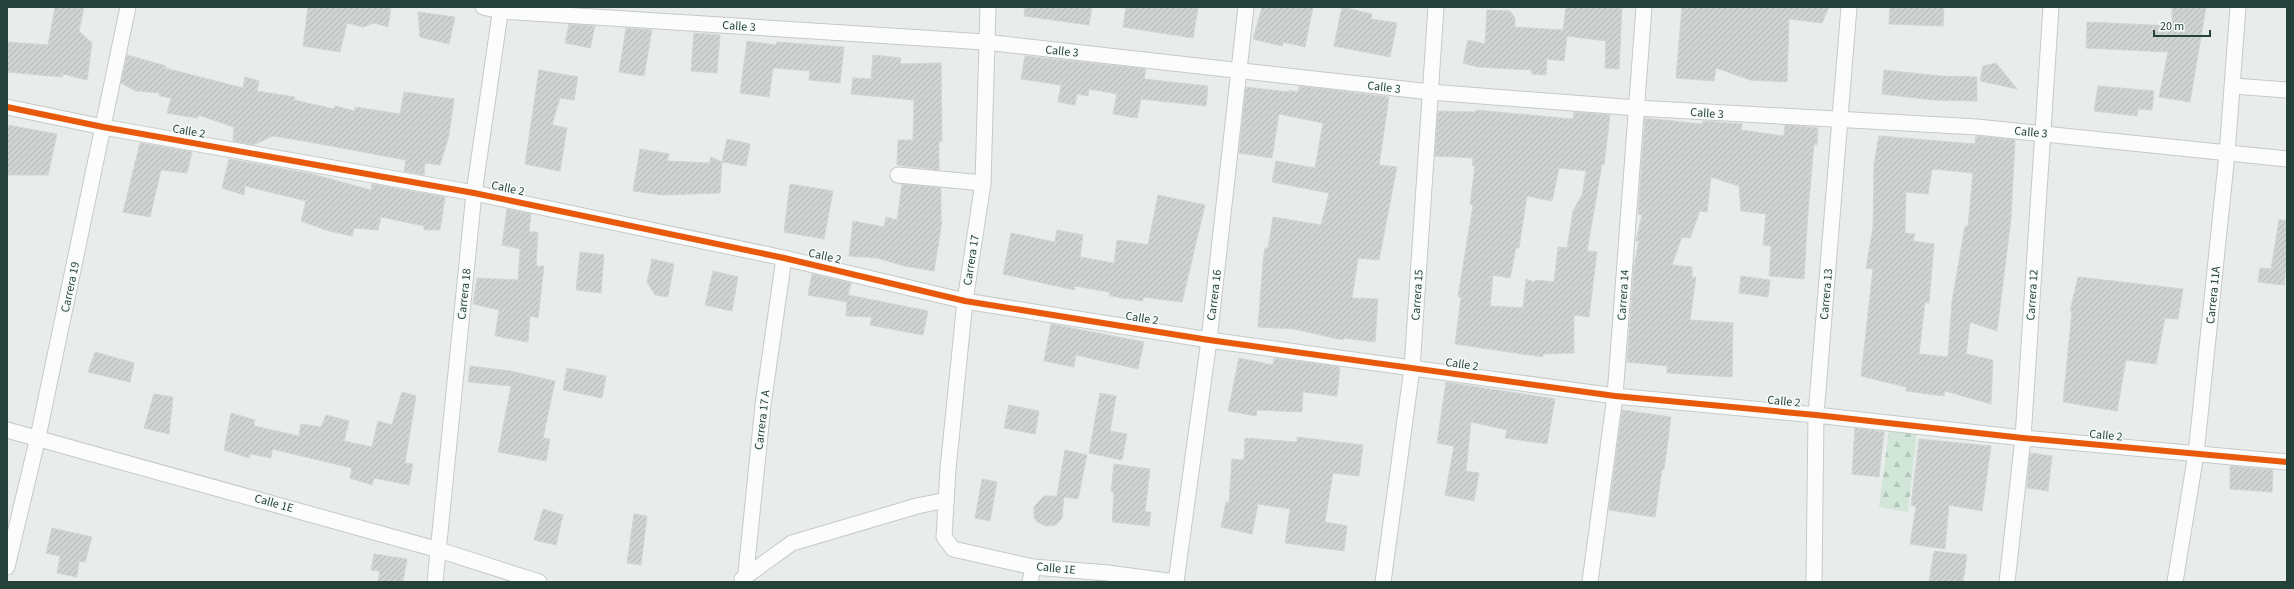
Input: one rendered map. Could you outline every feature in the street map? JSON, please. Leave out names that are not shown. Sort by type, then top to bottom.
[{"type":"street","name":"Carrera 19","points":[[7,566],[38,437],[128,7]]},
{"type":"street","name":"Calle 3","points":[[483,7],[985,42],[1430,92],[1637,108],[1840,121],[1977,127],[2287,159]]},
{"type":"street","name":"Carrera 17","points":[[944,537],[946,500],[965,301],[983,183],[985,42],[988,7]]},
{"type":"street","name":"Carrera 16","points":[[1176,582],[1209,340],[1235,92],[1240,70],[1246,7]]},
{"type":"street","name":"Carrera 15","points":[[1383,582],[1412,368],[1436,7]]},
{"type":"street","name":"Carrera 14","points":[[1590,582],[1615,396],[1644,7]]},
{"type":"street","name":"Carrera 13","points":[[1814,582],[1816,415],[1849,7]]},
{"type":"street","name":"Carrera 12","points":[[2007,582],[2023,438],[2050,7]]},
{"type":"street","name":"Carrera 11A","points":[[2175,582],[2196,454],[2227,154],[2238,7]]},
{"type":"street","name":"Carrera 18","points":[[435,582],[474,192],[501,9]]},
{"type":"street","points":[[2232,86],[2287,90]]},
{"type":"street","name":"Calle 2","points":[[7,107],[103,127],[474,192],[784,258],[965,301],[1209,340],[1615,396],[1816,415],[2023,438],[2287,462]]},
{"type":"street","points":[[898,175],[983,183]]},
{"type":"street","name":"Carrera 17 A","points":[[744,579],[763,405],[784,258]]},
{"type":"street","name":"Calle 1E","points":[[7,430],[38,437],[439,550],[539,582]]},
{"type":"street","points":[[744,579],[792,543],[917,506],[946,500]]},
{"type":"street","name":"Calle 1E","points":[[944,537],[953,549],[1033,567],[1108,573],[1176,582]]},
{"type":"street","points":[[1030,582],[1033,567]]},
{"type":"green space","points":[[1889,430],[1917,432],[1908,512],[1879,507]]},
{"type":"building","points":[[55,7],[84,7],[79,31],[92,43],[87,80],[63,74],[62,77],[7,72],[7,42],[48,45]]},
{"type":"building","points":[[308,7],[391,7],[388,27],[374,23],[363,27],[347,23],[340,52],[303,46]]},
{"type":"building","points":[[1025,7],[1092,7],[1089,25],[1024,16]]},
{"type":"building","points":[[1126,7],[1198,7],[1193,38],[1123,27]]},
{"type":"building","points":[[1262,7],[1313,7],[1305,47],[1283,42],[1282,46],[1253,39]]},
{"type":"building","points":[[1342,7],[1372,14],[1371,19],[1397,23],[1390,57],[1334,46]]},
{"type":"building","points":[[1566,7],[1622,7],[1619,69],[1605,68],[1606,41],[1567,36],[1564,61],[1547,59],[1546,75],[1532,74],[1531,70],[1477,67],[1463,63],[1468,40],[1485,44],[1487,10],[1510,11],[1515,18],[1515,27],[1563,30]]},
{"type":"building","points":[[1682,7],[1829,7],[1822,23],[1789,19],[1787,82],[1750,80],[1716,68],[1714,81],[1676,78]]},
{"type":"building","points":[[1890,7],[1944,7],[1943,26],[1889,24]]},
{"type":"building","points":[[2172,7],[2206,7],[2190,102],[2159,97],[2168,52],[2086,48],[2087,22],[2172,26]]},
{"type":"building","points":[[418,12],[455,17],[449,44],[420,37]]},
{"type":"building","points":[[569,24],[595,26],[590,48],[565,43]]},
{"type":"building","points":[[626,28],[652,30],[644,76],[619,72]]},
{"type":"building","points":[[694,33],[720,35],[717,73],[691,71]]},
{"type":"building","points":[[747,41],[776,45],[777,42],[844,47],[840,83],[809,80],[810,71],[773,68],[769,97],[740,93]]},
{"type":"building","points":[[127,55],[166,66],[165,68],[243,88],[245,77],[259,81],[257,91],[295,97],[294,100],[334,109],[335,106],[355,111],[355,107],[400,114],[404,92],[454,99],[449,135],[440,165],[425,163],[424,175],[404,171],[406,160],[304,141],[273,136],[253,145],[233,141],[234,127],[198,115],[197,118],[167,113],[171,98],[159,96],[160,93],[136,91],[121,83]]},
{"type":"building","points":[[873,55],[901,58],[900,64],[941,63],[942,142],[939,141],[939,170],[897,165],[898,140],[913,140],[914,100],[851,94],[853,78],[871,79]]},
{"type":"building","points":[[1025,56],[1146,69],[1144,79],[1208,86],[1206,106],[1141,99],[1137,118],[1113,114],[1117,94],[1089,89],[1088,96],[1077,94],[1075,105],[1058,102],[1061,85],[1021,79]]},
{"type":"building","points":[[1996,63],[2017,89],[1980,81],[1983,66]]},
{"type":"building","points":[[539,70],[578,77],[574,100],[560,98],[552,125],[567,128],[560,171],[525,164]]},
{"type":"building","points":[[1884,70],[1940,76],[1977,77],[1977,101],[1933,100],[1882,94]]},
{"type":"building","points":[[1299,86],[1389,97],[1379,165],[1397,167],[1379,260],[1358,258],[1352,298],[1378,299],[1375,342],[1344,338],[1343,340],[1294,329],[1258,327],[1263,261],[1265,248],[1268,248],[1273,217],[1321,225],[1329,193],[1272,182],[1276,161],[1315,168],[1323,123],[1279,114],[1272,158],[1239,153],[1246,87],[1298,92]]},
{"type":"building","points":[[2098,86],[2154,91],[2152,110],[2138,109],[2137,116],[2094,111]]},
{"type":"building","points":[[1476,110],[1573,119],[1574,112],[1610,115],[1604,165],[1602,164],[1587,251],[1597,252],[1589,317],[1574,315],[1574,353],[1543,354],[1543,357],[1455,344],[1461,297],[1458,297],[1473,205],[1470,204],[1475,166],[1472,165],[1473,158],[1435,156],[1438,111],[1476,112]],"holes":[[[1559,168],[1586,171],[1582,195],[1573,211],[1567,248],[1558,247],[1554,282],[1536,280],[1534,282],[1526,279],[1523,308],[1490,306],[1493,275],[1510,278],[1516,248],[1519,248],[1527,196],[1552,201]]]},
{"type":"building","points":[[1645,118],[1702,124],[1703,121],[1742,124],[1741,130],[1784,136],[1785,125],[1818,128],[1817,145],[1814,144],[1804,279],[1769,276],[1771,246],[1763,245],[1766,214],[1741,211],[1739,186],[1711,177],[1707,212],[1700,211],[1690,238],[1682,237],[1672,265],[1692,267],[1692,277],[1696,277],[1690,320],[1733,323],[1732,377],[1667,373],[1667,366],[1627,362],[1634,265],[1639,241],[1636,241],[1642,215],[1638,214]]},
{"type":"building","points":[[7,125],[57,134],[48,175],[7,175]]},
{"type":"building","points":[[1879,136],[1975,144],[1976,136],[2015,140],[2011,219],[1997,331],[1970,322],[1966,354],[1993,360],[1991,404],[1945,391],[1944,396],[1906,391],[1906,387],[1861,376],[1873,269],[1866,268],[1873,227],[1874,164]],"holes":[[[1932,169],[1973,173],[1968,226],[1965,226],[1952,301],[1948,357],[1919,354],[1925,302],[1929,303],[1934,244],[1913,241],[1915,234],[1905,233],[1906,192],[1928,194]]]},
{"type":"building","points":[[727,139],[750,144],[746,166],[722,162]]},
{"type":"building","points":[[140,143],[192,152],[187,173],[161,170],[150,217],[123,212]]},
{"type":"building","points":[[640,149],[669,154],[667,161],[709,163],[711,157],[722,162],[720,193],[662,195],[633,191]]},
{"type":"building","points":[[229,159],[312,174],[371,190],[372,184],[445,197],[440,230],[424,230],[424,226],[381,217],[378,230],[354,228],[352,236],[329,231],[301,221],[306,201],[245,186],[244,195],[222,188]]},
{"type":"building","points":[[790,184],[833,191],[824,239],[784,232]]},
{"type":"building","points":[[902,184],[941,188],[942,221],[934,271],[904,266],[877,258],[849,256],[853,221],[884,227],[886,217],[897,220]]},
{"type":"building","points":[[1158,195],[1205,205],[1182,302],[1143,297],[1143,301],[1110,296],[1109,292],[1075,286],[1074,290],[1003,274],[1011,233],[1055,242],[1057,230],[1083,235],[1080,257],[1114,263],[1117,240],[1148,245]]},
{"type":"building","points":[[507,209],[531,214],[529,232],[538,232],[536,266],[544,266],[538,318],[530,316],[528,342],[495,336],[499,310],[473,304],[477,278],[518,280],[520,249],[502,245]]},
{"type":"building","points":[[2279,220],[2287,220],[2287,258],[2284,285],[2258,282],[2260,268],[2271,269]]},
{"type":"building","points":[[580,252],[604,255],[601,293],[576,290]]},
{"type":"building","points":[[652,259],[674,264],[668,297],[655,295],[647,282]]},
{"type":"building","points":[[713,271],[738,277],[732,311],[705,305]]},
{"type":"building","points":[[812,274],[851,283],[848,295],[928,311],[923,335],[870,325],[872,317],[846,316],[847,302],[808,295]]},
{"type":"building","points":[[1741,276],[1770,280],[1768,297],[1739,293]]},
{"type":"building","points":[[2078,277],[2183,289],[2178,319],[2165,318],[2156,364],[2126,360],[2117,411],[2063,402],[2072,311],[2070,311]]},
{"type":"building","points":[[1051,324],[1144,342],[1138,369],[1076,355],[1074,367],[1044,361]]},
{"type":"building","points":[[95,352],[134,363],[130,382],[88,372]]},
{"type":"building","points":[[1239,358],[1273,365],[1274,358],[1340,367],[1337,396],[1303,392],[1302,412],[1257,410],[1256,416],[1228,411]]},
{"type":"building","points":[[470,366],[510,371],[555,381],[543,438],[550,439],[546,461],[498,452],[511,386],[468,382]]},
{"type":"building","points":[[567,368],[606,376],[602,398],[563,390]]},
{"type":"building","points":[[1446,382],[1555,399],[1547,444],[1505,438],[1507,430],[1471,422],[1466,471],[1479,473],[1474,501],[1445,495],[1454,446],[1437,443]]},
{"type":"building","points":[[402,392],[416,396],[405,463],[413,464],[409,485],[374,478],[372,485],[350,478],[352,468],[272,449],[271,458],[250,454],[249,458],[224,450],[231,413],[255,420],[254,426],[299,436],[301,424],[321,427],[326,415],[349,421],[344,441],[372,447],[378,421],[392,425]]},
{"type":"building","points":[[1100,393],[1116,396],[1110,431],[1127,434],[1122,460],[1089,453]]},
{"type":"building","points":[[154,394],[173,397],[169,434],[144,428]]},
{"type":"building","points":[[1009,405],[1039,411],[1035,434],[1004,428]]},
{"type":"building","points":[[1622,410],[1671,417],[1664,470],[1662,469],[1655,517],[1609,510]]},
{"type":"building","points":[[1855,428],[1884,432],[1879,477],[1852,474]]},
{"type":"building","points":[[1297,437],[1363,445],[1359,476],[1333,473],[1325,522],[1347,526],[1344,551],[1285,543],[1290,509],[1258,504],[1252,534],[1221,527],[1226,502],[1229,503],[1232,459],[1244,460],[1245,438],[1297,442]]},
{"type":"building","points":[[1919,439],[1991,446],[1982,511],[1949,505],[1945,549],[1910,544],[1916,506],[1911,505]]},
{"type":"building","points":[[1065,450],[1087,455],[1078,499],[1064,497],[1062,518],[1056,525],[1046,526],[1037,522],[1034,517],[1034,507],[1044,496],[1058,496]]},
{"type":"building","points":[[2030,453],[2052,456],[2048,491],[2027,488]]},
{"type":"building","points":[[1114,464],[1150,469],[1145,512],[1151,512],[1149,526],[1112,522],[1114,492],[1111,492]]},
{"type":"building","points":[[2230,466],[2273,470],[2272,492],[2230,489]]},
{"type":"building","points":[[982,479],[997,482],[990,521],[975,518]]},
{"type":"building","points":[[543,509],[563,515],[556,545],[534,540]]},
{"type":"building","points":[[634,514],[647,516],[641,565],[627,563]]},
{"type":"building","points":[[52,528],[92,537],[85,562],[79,561],[77,577],[57,573],[60,556],[46,553]]},
{"type":"building","points":[[1934,551],[1967,555],[1963,582],[1929,582]]},
{"type":"building","points":[[374,554],[407,559],[403,582],[378,582],[380,571],[371,570]]},
{"type":"cycle path","points":[[7,107],[103,127],[474,193],[784,258],[965,301],[1209,340],[1615,396],[1816,415],[2023,438],[2287,462]]}]
